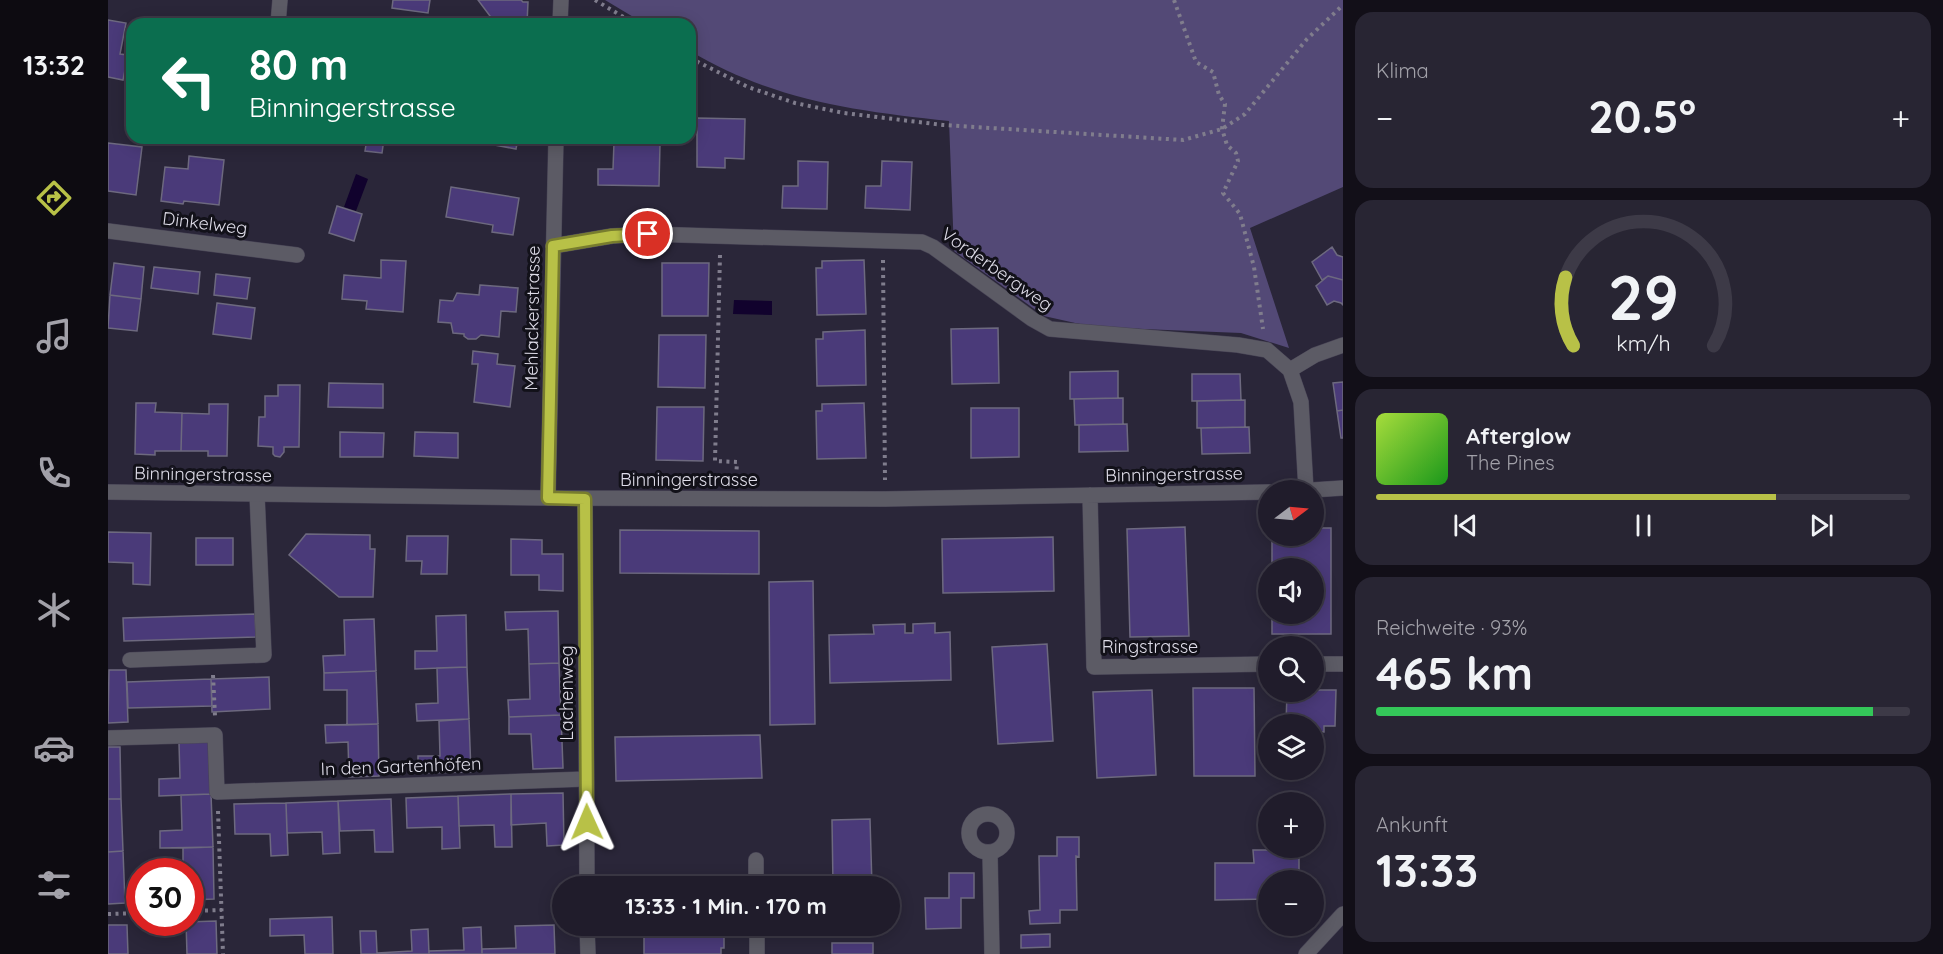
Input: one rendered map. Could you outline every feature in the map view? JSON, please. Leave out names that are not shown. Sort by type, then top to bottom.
[{"type":"street","points":[[278,18],[280,0]]},
{"type":"street","points":[[560,18],[561,0]]},
{"type":"street","name":"Mehlackerstrasse","points":[[548,498],[556,144]]},
{"type":"street","name":"Dinkelweg","points":[[108,231],[297,255]]},
{"type":"street","name":"Vorderbergweg","points":[[553,246],[612,236],[648,234],[922,242],[933,247],[1032,319],[1050,329],[1238,345],[1267,350]]},
{"type":"street","points":[[1290,370],[1315,355],[1343,345]]},
{"type":"street","points":[[1267,350],[1290,370],[1300,402],[1305,480]]},
{"type":"street","points":[[1324,489],[1343,488]]},
{"type":"street","name":"Binningerstrasse","points":[[108,492],[585,499],[885,499],[1258,492]]},
{"type":"street","points":[[130,660],[264,655],[257,494]]},
{"type":"street","name":"Ringstrasse","points":[[1090,495],[1094,667],[1258,664]]},
{"type":"street","name":"Lachenweg","points":[[585,499],[587,876]]},
{"type":"street","points":[[1324,664],[1343,664]]},
{"type":"street","points":[[108,738],[215,735],[217,792]]},
{"type":"street","name":"In den Gartenhöfen","points":[[217,792],[586,779]]},
{"type":"street","points":[[990,853],[992,954]]},
{"type":"street","points":[[756,860],[756,876]]},
{"type":"street","points":[[1306,954],[1343,914]]},
{"type":"street","points":[[588,936],[588,954]]},
{"type":"street","points":[[757,936],[758,954]]},
{"type":"path","points":[[595,0],[625,18]]},
{"type":"path","points":[[1174,0],[1196,62],[1213,72],[1225,104],[1222,129],[1227,145],[1236,153],[1238,161],[1223,193],[1240,214],[1254,267],[1267,350]]},
{"type":"path","points":[[696,61],[748,87],[795,103],[844,113],[943,125],[1183,140],[1222,129],[1245,114],[1307,39],[1343,5]]},
{"type":"path","points":[[721,236],[715,461],[737,462],[736,499]]},
{"type":"path","points":[[882,241],[885,499]]},
{"type":"path","points":[[213,657],[215,735]]},
{"type":"path","points":[[217,792],[224,954]]},
{"type":"path","points":[[204,911],[222,910]]},
{"type":"path","points":[[108,914],[126,913]]},
{"type":"shaded area","points":[[605,0],[1343,0],[1343,187],[1250,228],[1289,348],[1241,333],[1093,327],[1044,316],[954,251],[949,121],[881,113],[815,101],[783,92],[721,68],[696,54],[696,18],[635,18]]},
{"type":"shaded area","points":[[356,174],[368,179],[356,211],[344,207]]},
{"type":"shaded area","points":[[734,300],[772,301],[772,315],[733,314]]},
{"type":"building","points":[[393,0],[430,0],[428,13],[392,8]]},
{"type":"building","points":[[478,0],[528,2],[527,18],[492,18]]},
{"type":"building","points":[[108,20],[126,23],[120,54],[126,55],[126,65],[123,80],[108,77]]},
{"type":"building","points":[[697,118],[745,119],[744,159],[725,158],[725,168],[697,167]]},
{"type":"building","points":[[108,143],[142,147],[136,195],[108,191]]},
{"type":"building","points":[[366,144],[383,144],[382,153],[365,151]]},
{"type":"building","points":[[489,144],[517,144],[516,149]]},
{"type":"building","points":[[614,144],[660,144],[659,186],[598,185],[598,169],[613,169]]},
{"type":"building","points":[[189,156],[224,160],[219,205],[161,201],[165,167],[188,169]]},
{"type":"building","points":[[798,161],[828,162],[827,209],[782,208],[783,186],[798,186]]},
{"type":"building","points":[[882,161],[912,162],[910,210],[865,208],[866,186],[881,186]]},
{"type":"building","points":[[451,187],[519,198],[513,235],[492,232],[493,225],[446,217]]},
{"type":"building","points":[[337,206],[362,214],[354,241],[329,233]]},
{"type":"building","points":[[1332,247],[1337,255],[1343,257],[1343,280],[1328,276],[1322,280],[1312,262]]},
{"type":"building","points":[[381,260],[406,261],[403,312],[366,309],[367,301],[342,299],[344,275],[381,278]]},
{"type":"building","points":[[864,260],[866,314],[817,315],[816,268],[822,268],[822,261]]},
{"type":"building","points":[[114,263],[144,267],[141,299],[110,295]]},
{"type":"building","points":[[662,263],[709,263],[708,316],[662,316]]},
{"type":"building","points":[[154,267],[200,272],[198,294],[151,288]]},
{"type":"building","points":[[216,274],[250,278],[247,299],[214,295]]},
{"type":"building","points":[[1328,276],[1343,280],[1343,305],[1334,301],[1327,305],[1316,286]]},
{"type":"building","points":[[480,285],[518,288],[516,312],[501,311],[499,337],[481,335],[476,339],[468,339],[464,334],[453,333],[451,323],[438,322],[440,300],[453,301],[457,293],[479,295]]},
{"type":"building","points":[[110,295],[141,299],[137,331],[108,328]]},
{"type":"building","points":[[217,303],[255,308],[251,339],[213,334]]},
{"type":"building","points":[[998,328],[999,383],[952,384],[951,329]]},
{"type":"building","points":[[865,330],[866,385],[817,386],[816,339],[823,339],[823,332]]},
{"type":"building","points":[[659,335],[706,335],[705,388],[658,387]]},
{"type":"building","points":[[473,351],[498,354],[497,364],[515,366],[510,407],[474,402],[478,364],[472,364]]},
{"type":"building","points":[[1118,371],[1118,398],[1070,399],[1070,372]]},
{"type":"building","points":[[1192,374],[1240,374],[1241,400],[1192,401]]},
{"type":"building","points":[[1343,382],[1343,410],[1337,411],[1333,383]]},
{"type":"building","points":[[329,383],[383,384],[383,408],[328,407]]},
{"type":"building","points":[[278,385],[300,385],[299,447],[284,447],[284,452],[280,457],[273,454],[273,447],[258,446],[259,417],[265,417],[265,396],[278,396]]},
{"type":"building","points":[[1123,398],[1123,424],[1075,425],[1074,399]]},
{"type":"building","points":[[1245,400],[1245,427],[1197,428],[1197,401]]},
{"type":"building","points":[[136,403],[156,403],[155,412],[182,413],[181,451],[155,451],[155,455],[135,454]]},
{"type":"building","points":[[864,403],[866,458],[817,459],[816,411],[822,411],[822,404]]},
{"type":"building","points":[[209,404],[228,404],[227,456],[208,456],[208,451],[181,451],[182,413],[209,414]]},
{"type":"building","points":[[657,407],[704,407],[703,461],[656,460]]},
{"type":"building","points":[[971,408],[1019,408],[1019,457],[971,458]]},
{"type":"building","points":[[1343,410],[1343,438],[1341,438],[1337,411]]},
{"type":"building","points":[[1127,424],[1128,451],[1079,452],[1079,425]]},
{"type":"building","points":[[1249,427],[1250,453],[1202,454],[1201,428]]},
{"type":"building","points":[[340,432],[384,433],[383,457],[340,457]]},
{"type":"building","points":[[415,432],[458,433],[458,458],[414,456]]},
{"type":"building","points":[[1185,527],[1189,636],[1130,637],[1127,529]]},
{"type":"building","points":[[1324,528],[1331,528],[1331,634],[1272,634],[1272,624],[1324,624],[1324,558],[1272,558],[1272,546],[1324,546]]},
{"type":"building","points":[[620,530],[759,531],[759,574],[620,573]]},
{"type":"building","points":[[108,532],[151,533],[150,585],[133,584],[133,563],[108,562]]},
{"type":"building","points":[[306,534],[370,535],[370,549],[375,549],[373,597],[339,597],[289,555]]},
{"type":"building","points":[[407,536],[448,536],[447,574],[421,574],[422,561],[406,561]]},
{"type":"building","points":[[1053,537],[1054,591],[943,593],[942,539]]},
{"type":"building","points":[[196,538],[233,538],[233,565],[196,565]]},
{"type":"building","points":[[511,539],[542,540],[542,554],[563,554],[563,591],[539,590],[539,575],[511,575]]},
{"type":"building","points":[[813,581],[815,724],[770,725],[769,582]]},
{"type":"building","points":[[558,611],[559,663],[529,664],[528,629],[506,630],[505,612]]},
{"type":"building","points":[[255,614],[256,637],[124,641],[123,618]]},
{"type":"building","points":[[466,615],[467,667],[415,669],[415,651],[437,651],[436,616]]},
{"type":"building","points":[[374,619],[376,671],[324,673],[323,656],[345,655],[344,620]]},
{"type":"building","points":[[935,623],[935,633],[950,632],[951,680],[830,683],[829,635],[874,634],[873,625],[905,624],[905,633],[913,633],[913,624]]},
{"type":"building","points":[[1047,644],[1053,741],[998,744],[992,647]]},
{"type":"building","points":[[559,663],[561,715],[509,717],[508,700],[530,699],[529,664]]},
{"type":"building","points":[[467,667],[469,719],[417,721],[416,704],[438,703],[437,668]]},
{"type":"building","points":[[109,670],[126,670],[128,722],[108,723]]},
{"type":"building","points":[[376,671],[378,724],[347,725],[347,690],[324,690],[324,673]]},
{"type":"building","points":[[269,677],[270,709],[212,712],[211,679]]},
{"type":"building","points":[[211,679],[212,706],[128,708],[127,682]]},
{"type":"building","points":[[1193,688],[1254,688],[1255,776],[1194,776]]},
{"type":"building","points":[[1152,690],[1156,775],[1097,778],[1093,692]]},
{"type":"building","points":[[1324,690],[1336,690],[1335,726],[1324,726],[1324,714],[1286,714],[1287,702],[1324,702]]},
{"type":"building","points":[[561,715],[563,768],[533,769],[531,734],[509,734],[509,717]]},
{"type":"building","points":[[469,719],[471,772],[418,773],[418,756],[440,756],[439,721]]},
{"type":"building","points":[[378,724],[379,776],[349,777],[348,742],[326,743],[325,725]]},
{"type":"building","points":[[760,735],[762,778],[616,781],[615,737]]},
{"type":"building","points":[[210,742],[211,794],[159,796],[159,779],[180,778],[179,743]]},
{"type":"building","points":[[108,747],[120,747],[121,799],[108,799]]},
{"type":"building","points":[[563,793],[564,845],[547,846],[546,823],[511,825],[511,794]]},
{"type":"building","points":[[211,794],[213,847],[160,848],[160,831],[182,830],[181,795]]},
{"type":"building","points":[[511,794],[512,847],[495,847],[494,825],[459,826],[458,796]]},
{"type":"building","points":[[458,796],[460,848],[442,849],[442,827],[407,828],[406,798]]},
{"type":"building","points":[[108,799],[121,799],[123,851],[108,852]]},
{"type":"building","points":[[391,799],[393,852],[375,852],[374,830],[340,831],[338,801]]},
{"type":"building","points":[[338,801],[340,853],[323,854],[322,832],[287,833],[286,803]]},
{"type":"building","points":[[286,803],[288,855],[271,856],[270,834],[235,834],[234,804]]},
{"type":"building","points":[[870,819],[872,876],[833,876],[832,820]]},
{"type":"building","points":[[1057,837],[1079,837],[1079,857],[1076,856],[1077,910],[1060,910],[1060,923],[1030,924],[1029,911],[1040,910],[1039,856],[1057,856]]},
{"type":"building","points":[[213,847],[214,899],[204,899],[204,858],[183,858],[183,848]]},
{"type":"building","points":[[1253,850],[1258,850],[1258,858],[1299,858],[1299,870],[1258,870],[1258,899],[1215,900],[1215,863],[1254,863]]},
{"type":"building","points":[[123,851],[125,903],[108,904],[108,852]]},
{"type":"building","points":[[949,873],[974,873],[974,898],[961,898],[961,928],[926,929],[925,898],[949,898]]},
{"type":"building","points":[[332,917],[333,954],[305,954],[304,935],[270,936],[270,919]]},
{"type":"building","points":[[204,921],[216,921],[217,954],[187,954],[186,936],[204,936]]},
{"type":"building","points":[[108,925],[126,925],[128,954],[108,954]]},
{"type":"building","points":[[552,925],[555,954],[482,954],[482,949],[516,948],[515,926]]},
{"type":"building","points":[[481,927],[482,954],[429,954],[429,951],[464,950],[463,928]]},
{"type":"building","points":[[428,929],[429,954],[361,954],[360,931],[376,931],[377,953],[412,951],[411,930]]},
{"type":"building","points":[[1050,934],[1050,947],[1021,948],[1021,935]]},
{"type":"building","points":[[644,936],[724,936],[724,948],[721,948],[721,954],[644,954]]},
{"type":"building","points":[[832,943],[873,943],[873,954],[832,954]]},
{"type":"route","points":[[587,822],[585,499],[548,498],[553,246],[612,236],[648,234]]}]
